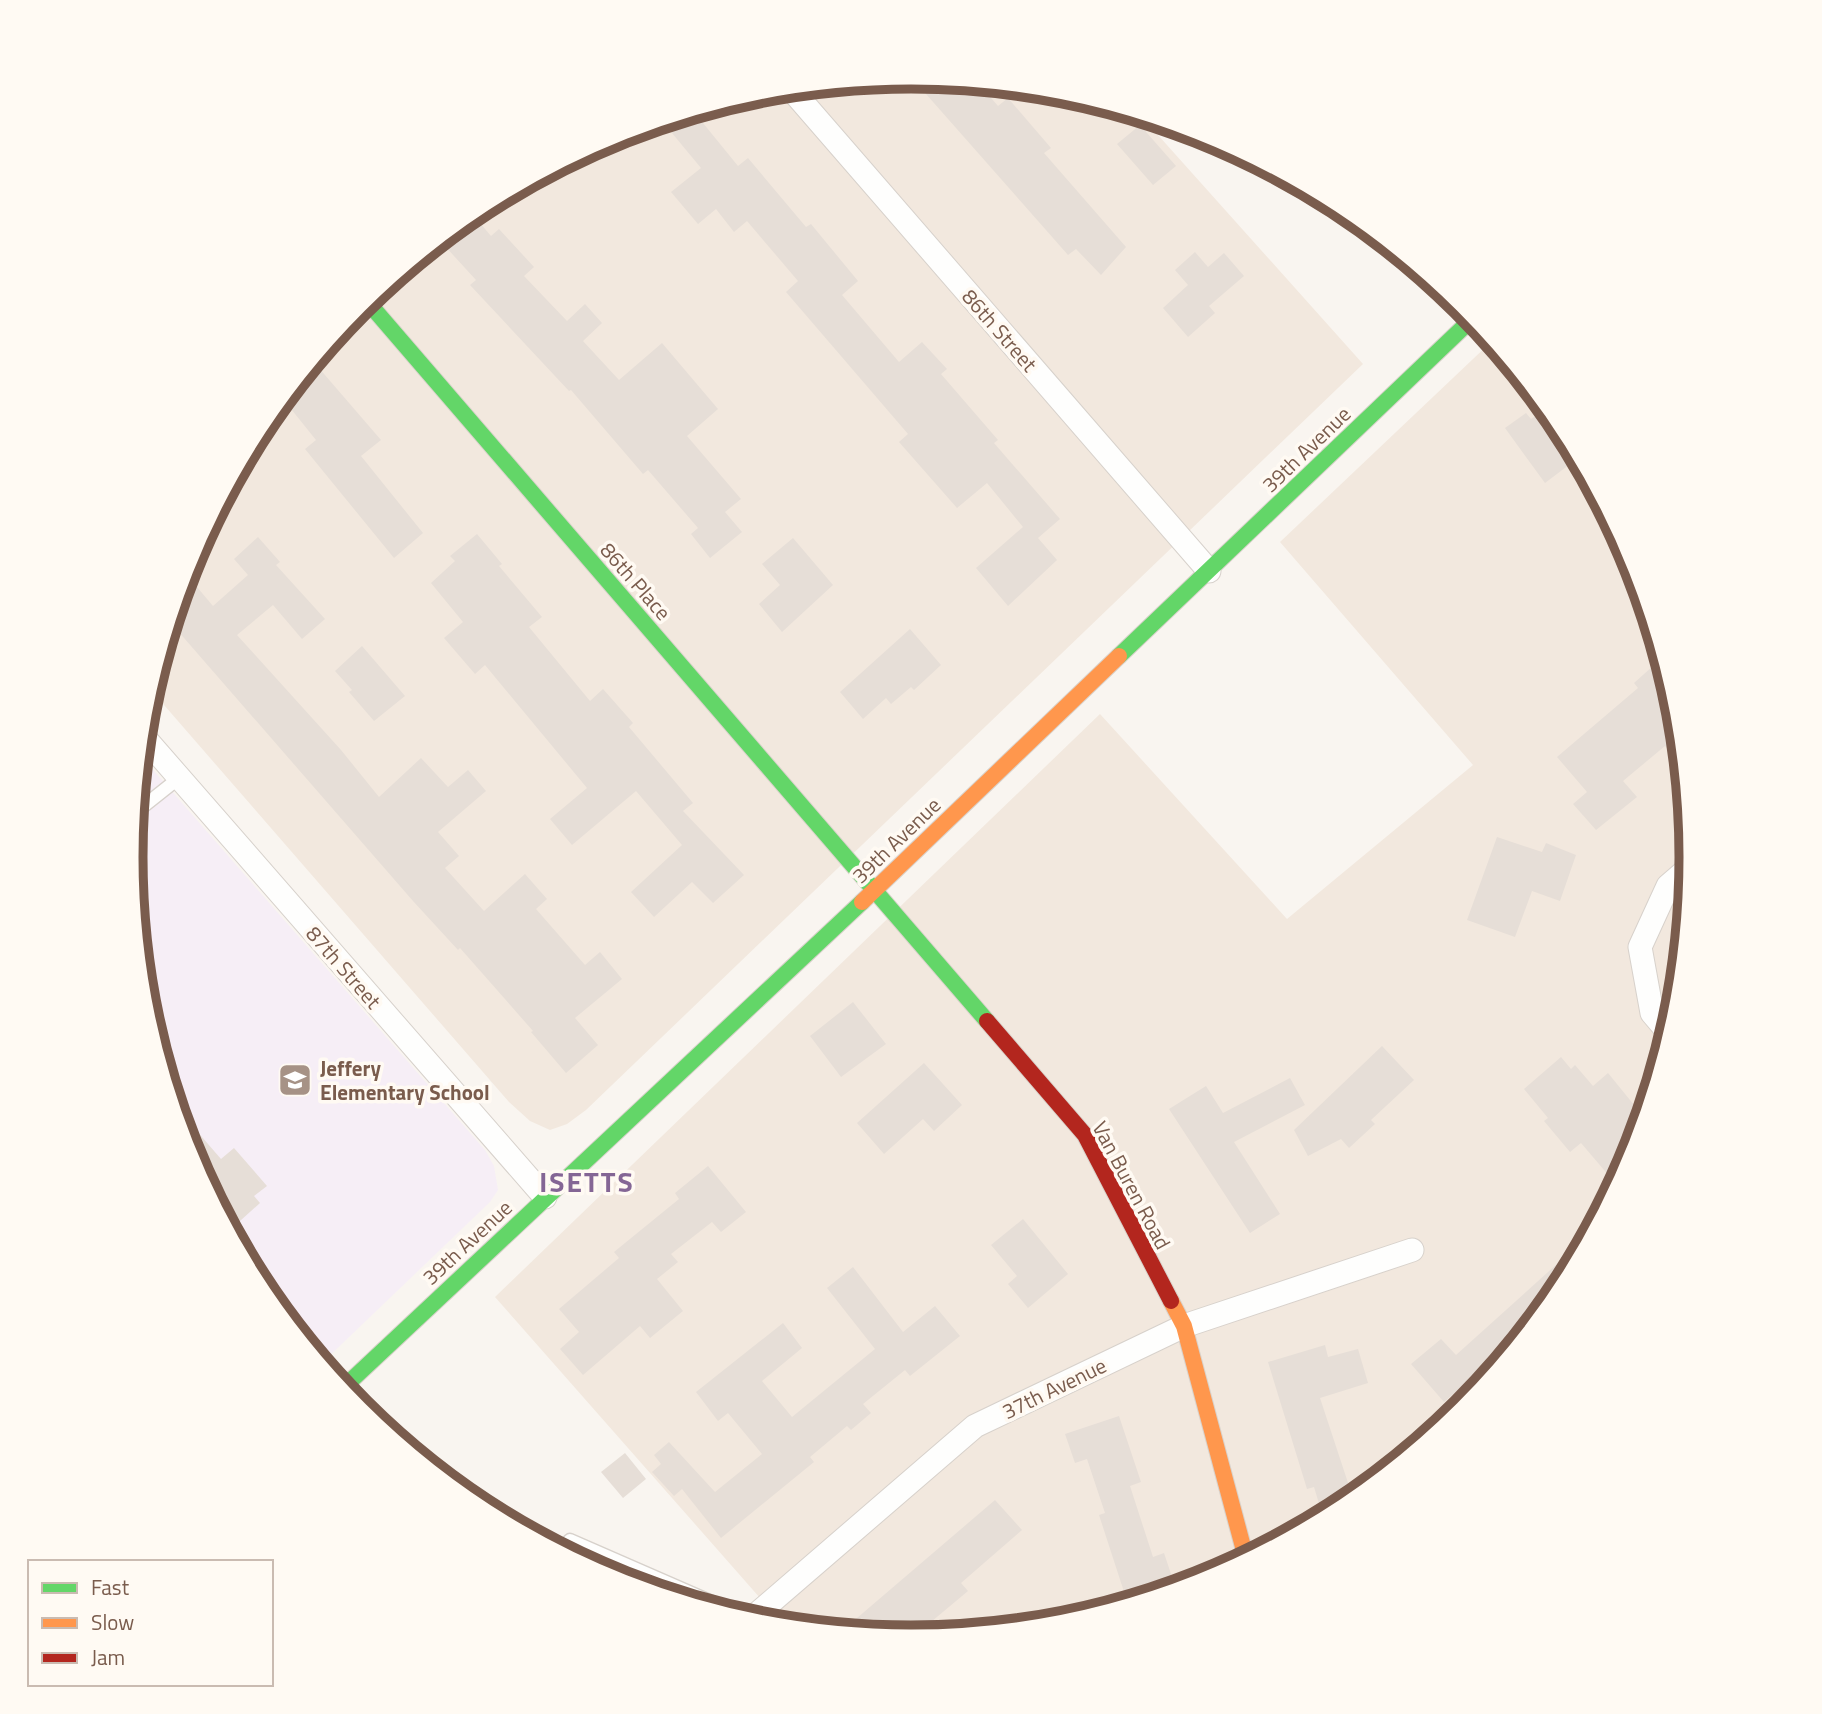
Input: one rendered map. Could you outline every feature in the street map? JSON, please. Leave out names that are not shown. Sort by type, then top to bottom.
[{"type":"main road","name":"86th Place","points":[[374,309],[874,890]]},
{"type":"main road","name":"39th Avenue","points":[[350,1381],[874,890],[1465,326]]},
{"type":"main road","name":"Van Buren Road","points":[[874,890],[1085,1135],[1184,1326],[1244,1549]]},
{"type":"street","name":"86th Street","points":[[799,98],[1209,571]]},
{"type":"street","name":"87th Street","points":[[152,746],[545,1197]]},
{"type":"street","points":[[1660,1023],[1652,1013],[1640,947],[1668,886],[1678,877]]},
{"type":"street","name":"37th Avenue","points":[[761,1610],[975,1426],[1184,1326],[1412,1250]]},
{"type":"lane","points":[[145,805],[179,778]]},
{"type":"lane","points":[[567,1544],[570,1541],[688,1592]]},
{"type":"lane","points":[[645,1577],[648,1574]]},
{"type":"shaded area","points":[[911,89],[1011,96],[1061,104],[1152,128],[1363,364],[586,1110],[567,1124],[550,1130],[530,1121],[509,1102],[160,700],[169,658],[202,563],[222,517],[273,430],[302,390],[368,314],[444,248],[484,219],[571,168],[664,130],[761,104],[861,91]]},
{"type":"shaded area","points":[[1485,348],[1549,430],[1600,517],[1638,610],[1653,658],[1672,757],[1679,857],[1672,957],[1653,1056],[1638,1104],[1600,1197],[1549,1284],[1520,1324],[1454,1400],[1378,1466],[1338,1495],[1251,1546],[1158,1584],[1110,1599],[1011,1618],[911,1625],[861,1623],[772,1612],[495,1297],[1100,714],[1287,919],[1473,765],[1280,542]]},
{"type":"shaded area","name":"Jeffery Elementary School","points":[[149,765],[485,1150],[494,1166],[498,1190],[490,1202],[329,1357],[273,1284],[222,1197],[184,1104],[169,1056],[158,1007],[145,907],[143,857]]},
{"type":"building","points":[[922,89],[987,94],[998,106],[1008,98],[1051,148],[1044,153],[1126,247],[1101,275],[1076,249],[1068,255]]},
{"type":"building","points":[[700,119],[738,166],[748,158],[806,227],[811,224],[858,281],[842,295],[899,362],[922,342],[947,369],[941,374],[998,440],[994,443],[1060,519],[1038,538],[1057,560],[1008,606],[976,568],[1023,527],[987,483],[957,508],[899,442],[908,434],[786,292],[798,281],[747,221],[734,232],[716,209],[698,224],[671,192],[701,168],[668,129]]},
{"type":"building","points":[[1140,125],[1176,166],[1153,185],[1117,144]]},
{"type":"building","points":[[479,222],[491,236],[499,229],[534,267],[524,276],[567,321],[585,304],[602,323],[583,341],[619,380],[662,343],[718,409],[687,436],[741,499],[725,512],[742,532],[710,558],[691,534],[698,528],[648,470],[643,474],[571,390],[569,391],[470,285],[476,280],[446,247]]},
{"type":"building","points":[[1195,252],[1208,267],[1224,253],[1244,276],[1209,306],[1215,313],[1188,337],[1163,308],[1188,285],[1175,270]]},
{"type":"building","points":[[319,369],[381,440],[361,456],[423,533],[394,558],[305,449],[316,440],[290,407]]},
{"type":"building","points":[[1526,413],[1531,419],[1538,414],[1570,464],[1545,483],[1505,428]]},
{"type":"building","points":[[477,534],[502,564],[499,566],[542,617],[529,627],[590,701],[603,689],[633,723],[629,727],[693,803],[683,811],[744,875],[713,903],[692,882],[654,917],[631,892],[682,845],[636,791],[572,845],[550,819],[587,788],[485,665],[475,674],[444,638],[463,622],[431,583],[455,561],[450,556]]},
{"type":"building","points":[[258,537],[280,562],[276,565],[325,619],[302,639],[273,605],[237,635],[341,750],[379,797],[421,758],[448,787],[468,770],[486,791],[438,832],[459,856],[445,868],[484,911],[525,874],[547,899],[536,909],[585,965],[600,952],[622,979],[575,1018],[598,1045],[566,1073],[531,1032],[533,1031],[460,948],[458,950],[413,901],[178,631],[194,584],[213,606],[248,575],[234,559]]},
{"type":"building","points":[[793,538],[833,585],[782,632],[759,604],[780,585],[762,564]]},
{"type":"building","points":[[910,629],[941,665],[914,690],[911,687],[891,704],[886,698],[863,719],[840,692]]},
{"type":"building","points":[[362,646],[405,696],[374,721],[335,671]]},
{"type":"building","points":[[1655,665],[1671,753],[1665,746],[1623,781],[1637,797],[1596,830],[1573,804],[1587,792],[1557,757],[1638,688],[1634,683]]},
{"type":"building","points":[[1497,837],[1542,852],[1546,843],[1576,855],[1560,901],[1532,891],[1515,937],[1467,920]]},
{"type":"building","points":[[853,1002],[886,1044],[841,1077],[810,1036]]},
{"type":"building","points":[[1382,1046],[1414,1080],[1371,1120],[1375,1124],[1349,1148],[1341,1139],[1308,1156],[1294,1130]]},
{"type":"building","points":[[1561,1057],[1571,1069],[1575,1065],[1593,1086],[1608,1073],[1636,1108],[1609,1176],[1581,1143],[1570,1152],[1544,1121],[1548,1118],[1524,1089]]},
{"type":"building","points":[[924,1063],[962,1105],[934,1131],[923,1119],[884,1154],[857,1123]]},
{"type":"building","points":[[1290,1078],[1305,1105],[1234,1142],[1280,1214],[1250,1233],[1169,1109],[1206,1086],[1223,1113]]},
{"type":"building","points":[[192,1126],[221,1159],[234,1148],[267,1186],[254,1196],[260,1203],[237,1224],[222,1197]]},
{"type":"building","points":[[708,1166],[746,1212],[721,1232],[712,1222],[671,1254],[678,1262],[657,1279],[683,1311],[650,1338],[640,1326],[583,1375],[560,1349],[579,1332],[559,1309],[619,1258],[614,1252],[679,1199],[675,1193]]},
{"type":"building","points":[[1023,1219],[1068,1274],[1028,1308],[1008,1284],[1017,1276],[991,1245]]},
{"type":"building","points":[[1568,1254],[1520,1324],[1488,1363],[1471,1381],[1444,1402],[1411,1364],[1441,1339],[1456,1355]]},
{"type":"building","points":[[853,1267],[903,1332],[935,1306],[960,1336],[910,1376],[905,1370],[863,1404],[871,1413],[851,1430],[847,1426],[810,1457],[814,1462],[721,1538],[682,1489],[674,1496],[652,1472],[661,1464],[654,1455],[669,1442],[715,1492],[762,1454],[728,1413],[718,1421],[696,1392],[783,1323],[802,1348],[762,1381],[792,1417],[875,1349],[827,1288]]},
{"type":"building","points":[[1325,1345],[1328,1357],[1358,1349],[1368,1383],[1320,1398],[1349,1487],[1320,1506],[1314,1487],[1307,1489],[1268,1362]]},
{"type":"building","points":[[1119,1416],[1141,1482],[1130,1486],[1153,1557],[1164,1553],[1172,1578],[1125,1594],[1099,1515],[1105,1513],[1087,1459],[1075,1463],[1065,1434]]},
{"type":"building","points":[[625,1453],[646,1479],[623,1498],[601,1472]]},
{"type":"building","points":[[995,1500],[1022,1530],[961,1583],[968,1591],[928,1624],[852,1622]]},
{"type":"traffic: fast","points":[[374,309],[987,1021]]},
{"type":"traffic: fast","points":[[1119,656],[1465,326]]},
{"type":"traffic: fast","points":[[351,1381],[862,902]]},
{"type":"traffic: slow","points":[[862,902],[1119,656]]},
{"type":"traffic: slow","points":[[1171,1301],[1184,1326],[1244,1549]]},
{"type":"traffic: jam","points":[[987,1021],[1085,1135],[1171,1301]]},
{"type":"place","name":"Jeffery Elementary School","points":[[295,1080]]},
{"type":"district","name":"ISETTS","points":[[587,1181]]}]
